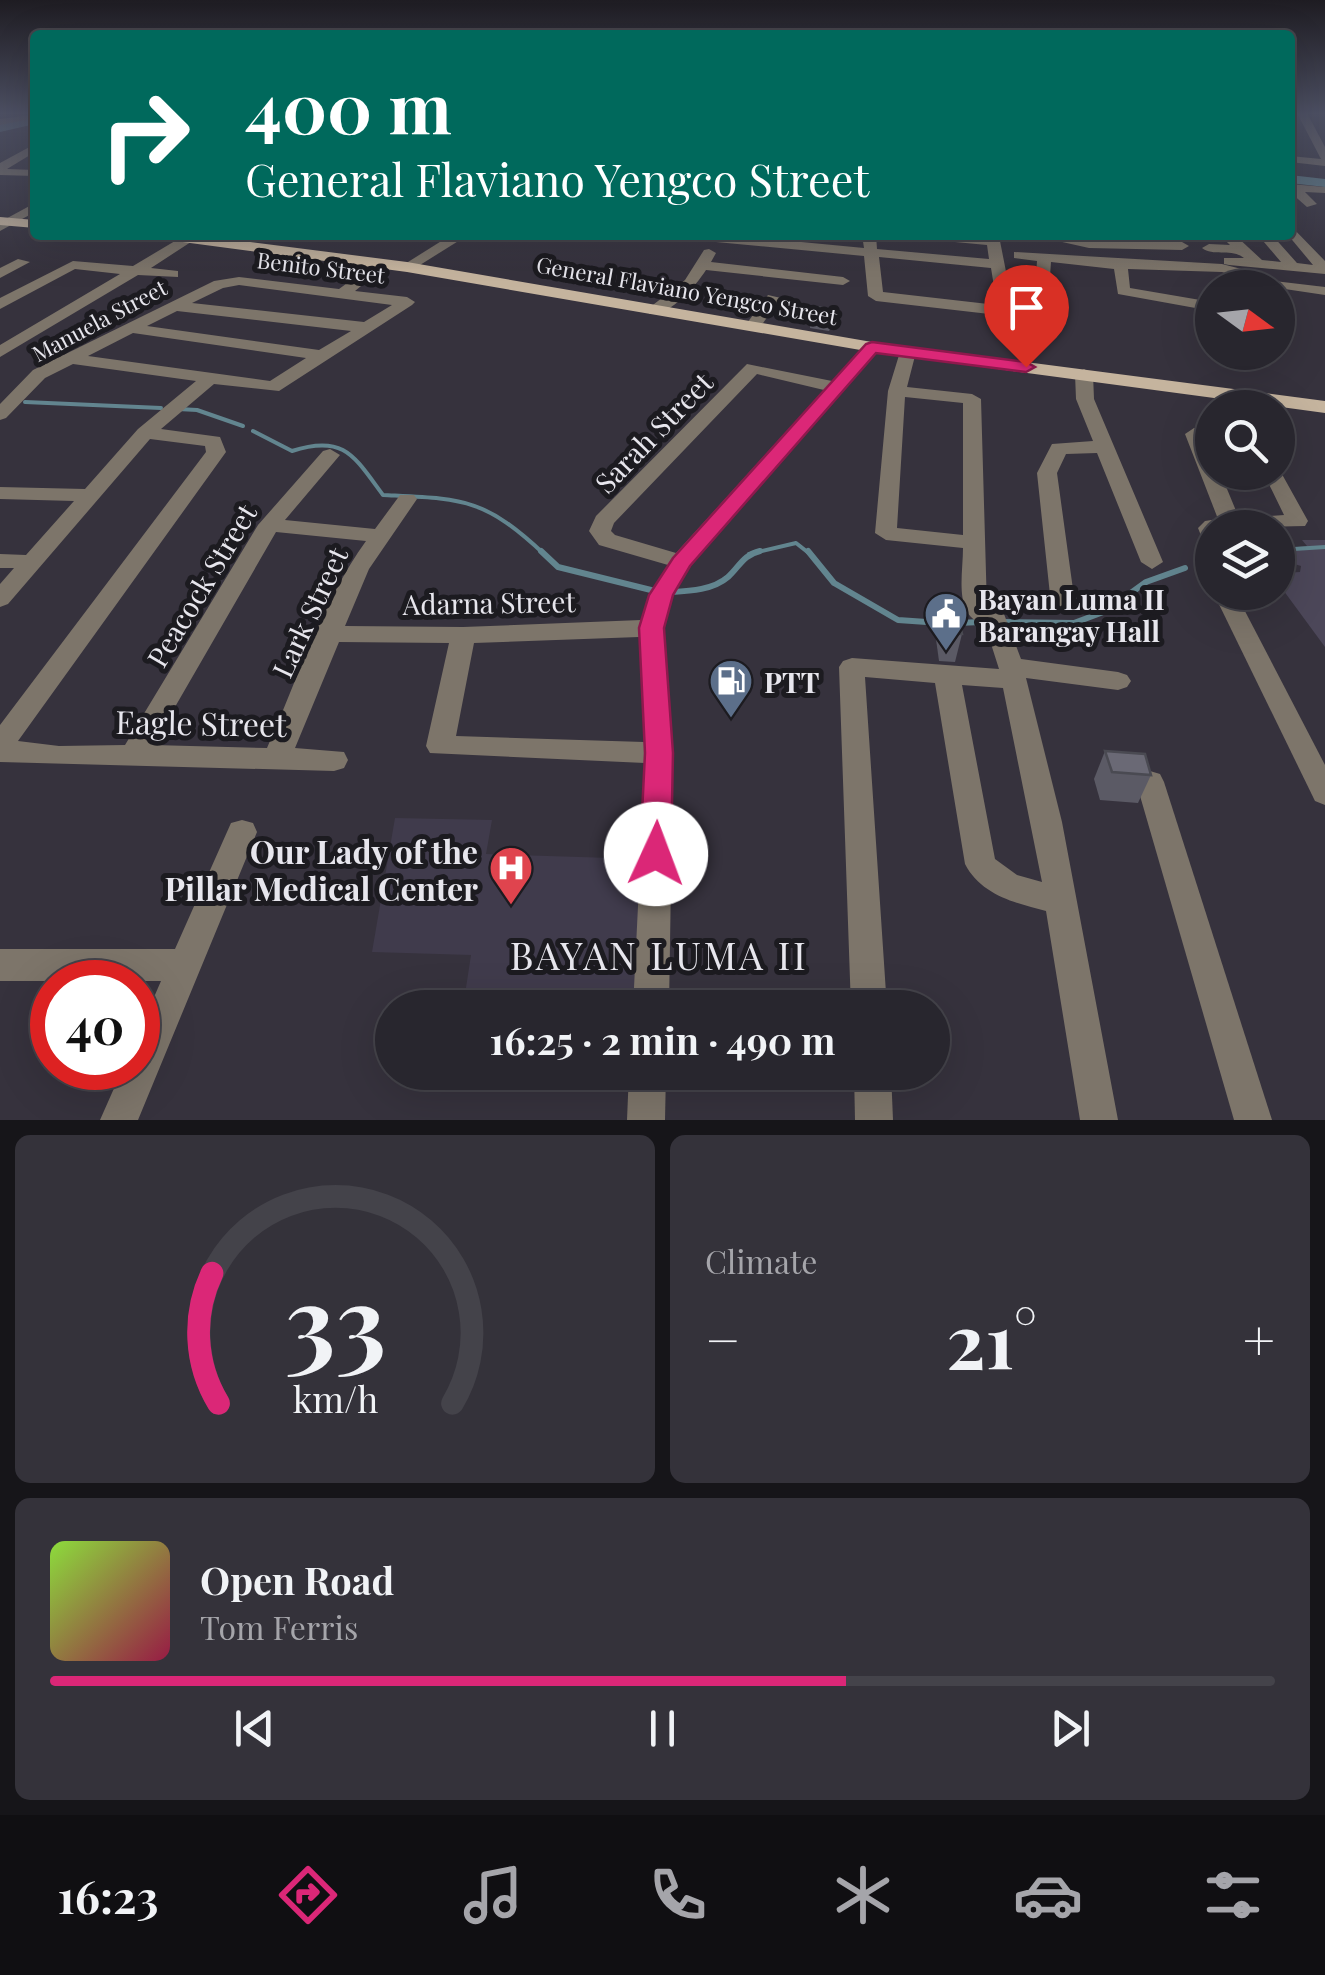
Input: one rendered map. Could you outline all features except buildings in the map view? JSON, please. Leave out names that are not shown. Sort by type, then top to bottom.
[{"type":"main road","points":[[3,223],[30,224]]},
{"type":"main road","name":"General Flaviano Yengco Street","points":[[205,240],[407,267],[872,347],[1325,407]]},
{"type":"street","points":[[0,170],[30,173]]},
{"type":"street","points":[[1295,187],[1322,190]]},
{"type":"street","points":[[1295,189],[1318,204],[1325,216]]},
{"type":"street","points":[[3,223],[30,210]]},
{"type":"street","points":[[1295,235],[1323,264]]},
{"type":"street","points":[[0,352],[9,340],[187,240]]},
{"type":"street","points":[[407,267],[453,240]]},
{"type":"street","points":[[654,311],[690,283],[713,240]]},
{"type":"street","points":[[775,240],[825,242],[872,268],[999,280]]},
{"type":"street","points":[[869,240],[874,294],[998,310],[1005,307],[999,280],[998,240]]},
{"type":"street","points":[[910,240],[912,257]]},
{"type":"street","points":[[949,240],[952,260]]},
{"type":"street","points":[[1126,240],[1182,246],[1178,240]]},
{"type":"street","points":[[1270,240],[1294,266]]},
{"type":"street","points":[[1204,242],[1233,241],[1257,263]]},
{"type":"street","points":[[1019,255],[1214,270]]},
{"type":"street","points":[[872,268],[912,257],[952,260],[999,280]]},
{"type":"street","points":[[0,258],[23,262],[0,274]]},
{"type":"street","points":[[1042,290],[1044,258]]},
{"type":"street","points":[[1226,260],[1294,266],[1323,264]]},
{"type":"street","points":[[343,294],[379,264]]},
{"type":"street","points":[[0,304],[72,265],[173,274]]},
{"type":"street","points":[[702,265],[843,281]]},
{"type":"street","points":[[1121,265],[1124,291],[1195,303]]},
{"type":"street","points":[[1184,268],[1192,303]]},
{"type":"street","name":"Benito Street","points":[[230,281],[407,302],[371,328]]},
{"type":"street","name":"Manuela Street","points":[[5,404],[39,374],[67,358],[230,281]]},
{"type":"street","points":[[1295,289],[1325,291]]},
{"type":"street","points":[[752,327],[773,298]]},
{"type":"street","points":[[174,306],[371,328]]},
{"type":"street","points":[[128,328],[324,356]]},
{"type":"street","points":[[67,358],[273,387],[371,328]]},
{"type":"street","points":[[652,990],[659,753],[652,628],[661,595],[681,562],[872,347]]},
{"type":"street","points":[[908,352],[897,392],[886,532],[975,543]]},
{"type":"street","name":"Sarah Street","points":[[681,562],[607,540],[600,531],[604,521],[753,368],[833,387]]},
{"type":"street","points":[[1084,374],[1085,399],[1152,562]]},
{"type":"street","points":[[0,598],[145,433],[208,379]]},
{"type":"street","points":[[897,392],[972,400],[975,610],[995,620],[1011,673],[1047,822],[1099,1120]]},
{"type":"street","points":[[0,748],[216,452],[213,440],[145,433]]},
{"type":"street","points":[[1063,604],[1047,472],[1059,448],[1104,447]]},
{"type":"street","name":"Peacock Street","points":[[133,755],[269,525],[330,455]]},
{"type":"street","points":[[0,493],[92,495]]},
{"type":"street","name":"Lark Street","points":[[277,757],[358,568],[407,499]]},
{"type":"street","points":[[269,525],[381,536]]},
{"type":"street","points":[[0,561],[32,562]]},
{"type":"street","points":[[1232,610],[1325,794]]},
{"type":"street","name":"Adarna Street","points":[[327,634],[464,635],[652,628]]},
{"type":"street","points":[[464,635],[440,746],[659,753]]},
{"type":"street","points":[[868,990],[852,667],[946,675],[1065,671],[1118,681]]},
{"type":"street","points":[[946,675],[981,864],[992,878],[1008,887],[1058,900]]},
{"type":"street","name":"Eagle Street","points":[[0,748],[59,754],[334,760]]},
{"type":"street","points":[[1150,782],[1254,1120]]},
{"type":"street","points":[[119,1120],[242,832]]},
{"type":"street","points":[[0,965],[184,965]]},
{"type":"street","points":[[646,1120],[647,1090]]},
{"type":"street","points":[[873,1090],[874,1120]]},
{"type":"shaded area","points":[[1302,540],[1325,540],[1325,647],[1295,606],[1295,572],[1300,572],[1301,566],[1295,564],[1295,547],[1307,546]]},
{"type":"shaded area","name":"Our Lady of the Pillar Medical Center","points":[[395,818],[492,820],[486,854],[643,859],[639,990],[466,990],[471,955],[372,952]]},
{"type":"waterway","points":[[1295,180],[1325,183]]},
{"type":"waterway","points":[[25,402],[161,408]]},
{"type":"waterway","points":[[178,409],[197,410],[243,426]]},
{"type":"waterway","points":[[253,431],[292,451],[310,446],[336,447],[355,459],[383,495],[471,505],[504,521],[544,554]]},
{"type":"waterway","points":[[756,552],[796,543],[810,554]]},
{"type":"waterway","points":[[1295,549],[1325,547]]},
{"type":"waterway","points":[[541,551],[558,567],[655,591]]},
{"type":"waterway","points":[[756,552],[760,551]]},
{"type":"waterway","points":[[808,551],[834,583],[898,620],[941,623]]},
{"type":"waterway","points":[[671,592],[715,585],[756,552]]},
{"type":"waterway","points":[[749,554],[756,552]]},
{"type":"waterway","points":[[1002,622],[1074,623],[1106,611],[1146,582],[1185,568]]},
{"type":"waterway","points":[[957,623],[981,622]]},
{"type":"place","name":"Bayan Luma II Barangay Hall","points":[[946,652]]},
{"type":"place","name":"PTT","points":[[731,719]]},
{"type":"place","name":"Our Lady of the Pillar Medical Center","points":[[511,906]]},
{"type":"district","name":"BAYAN LUMA II","points":[[659,954]]},
{"type":"route","points":[[656,854],[659,753],[652,628],[661,595],[681,562],[872,347],[1026,367]]}]
